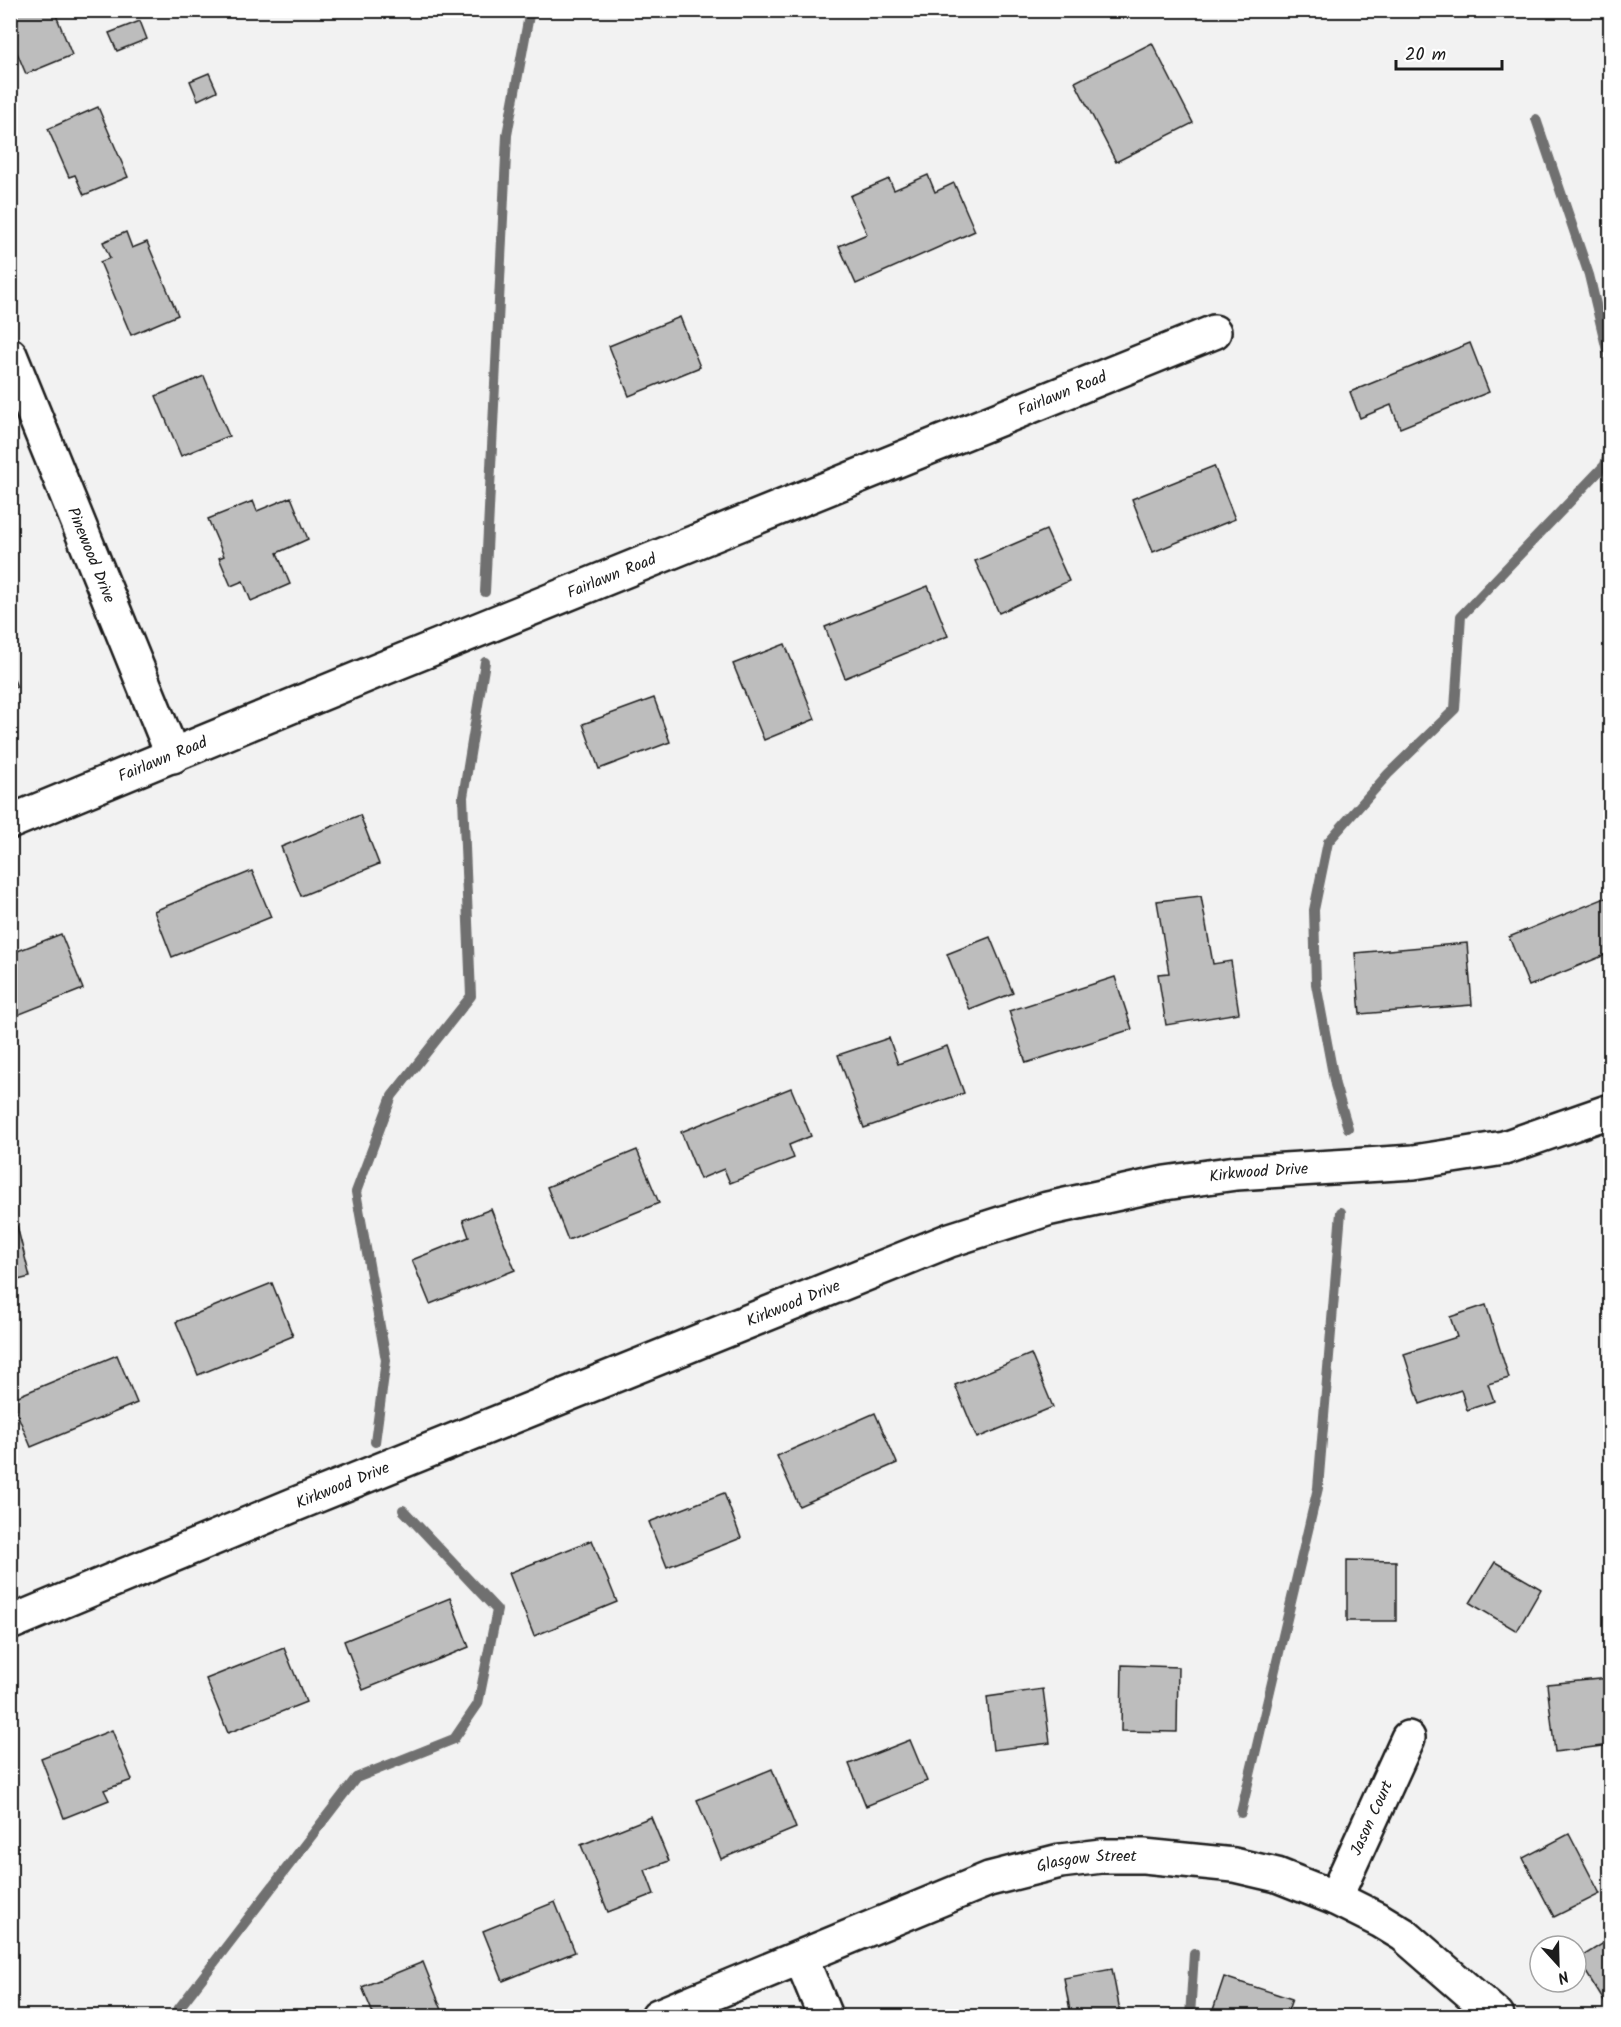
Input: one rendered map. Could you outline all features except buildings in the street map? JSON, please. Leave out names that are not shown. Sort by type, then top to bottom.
[{"type":"street","name":"Fairlawn Road","points":[[10,822],[1214,332]]},
{"type":"street","name":"Pinewood Drive","points":[[10,355],[173,756]]},
{"type":"street","name":"Kirkwood Drive","points":[[10,1623],[296,1504],[950,1240],[1047,1209],[1165,1183],[1236,1173],[1414,1162],[1504,1148],[1611,1111]]},
{"type":"street","name":"Jason Court","points":[[1335,1898],[1408,1738]]},
{"type":"street","name":"Glasgow Street","points":[[658,2016],[989,1880],[1060,1861],[1102,1856],[1144,1856],[1234,1865],[1277,1875],[1335,1898],[1404,1935],[1497,2016]]},
{"type":"street","points":[[801,1958],[825,2016]]},
{"type":"waterway","points":[[485,592],[507,135],[530,10]]},
{"type":"waterway","points":[[1536,119],[1589,275],[1610,363]]},
{"type":"waterway","points":[[1348,1128],[1335,1085],[1316,984],[1314,910],[1328,842],[1388,774],[1455,709],[1461,616],[1605,465],[1610,444]]},
{"type":"waterway","points":[[375,1442],[386,1360],[356,1192],[392,1096],[471,996],[463,797],[485,662]]},
{"type":"waterway","points":[[1241,1813],[1318,1488],[1341,1212]]},
{"type":"waterway","points":[[173,2016],[356,1778],[454,1739],[478,1704],[497,1610],[403,1510]]},
{"type":"waterway","points":[[1190,2016],[1194,1953]]}]
